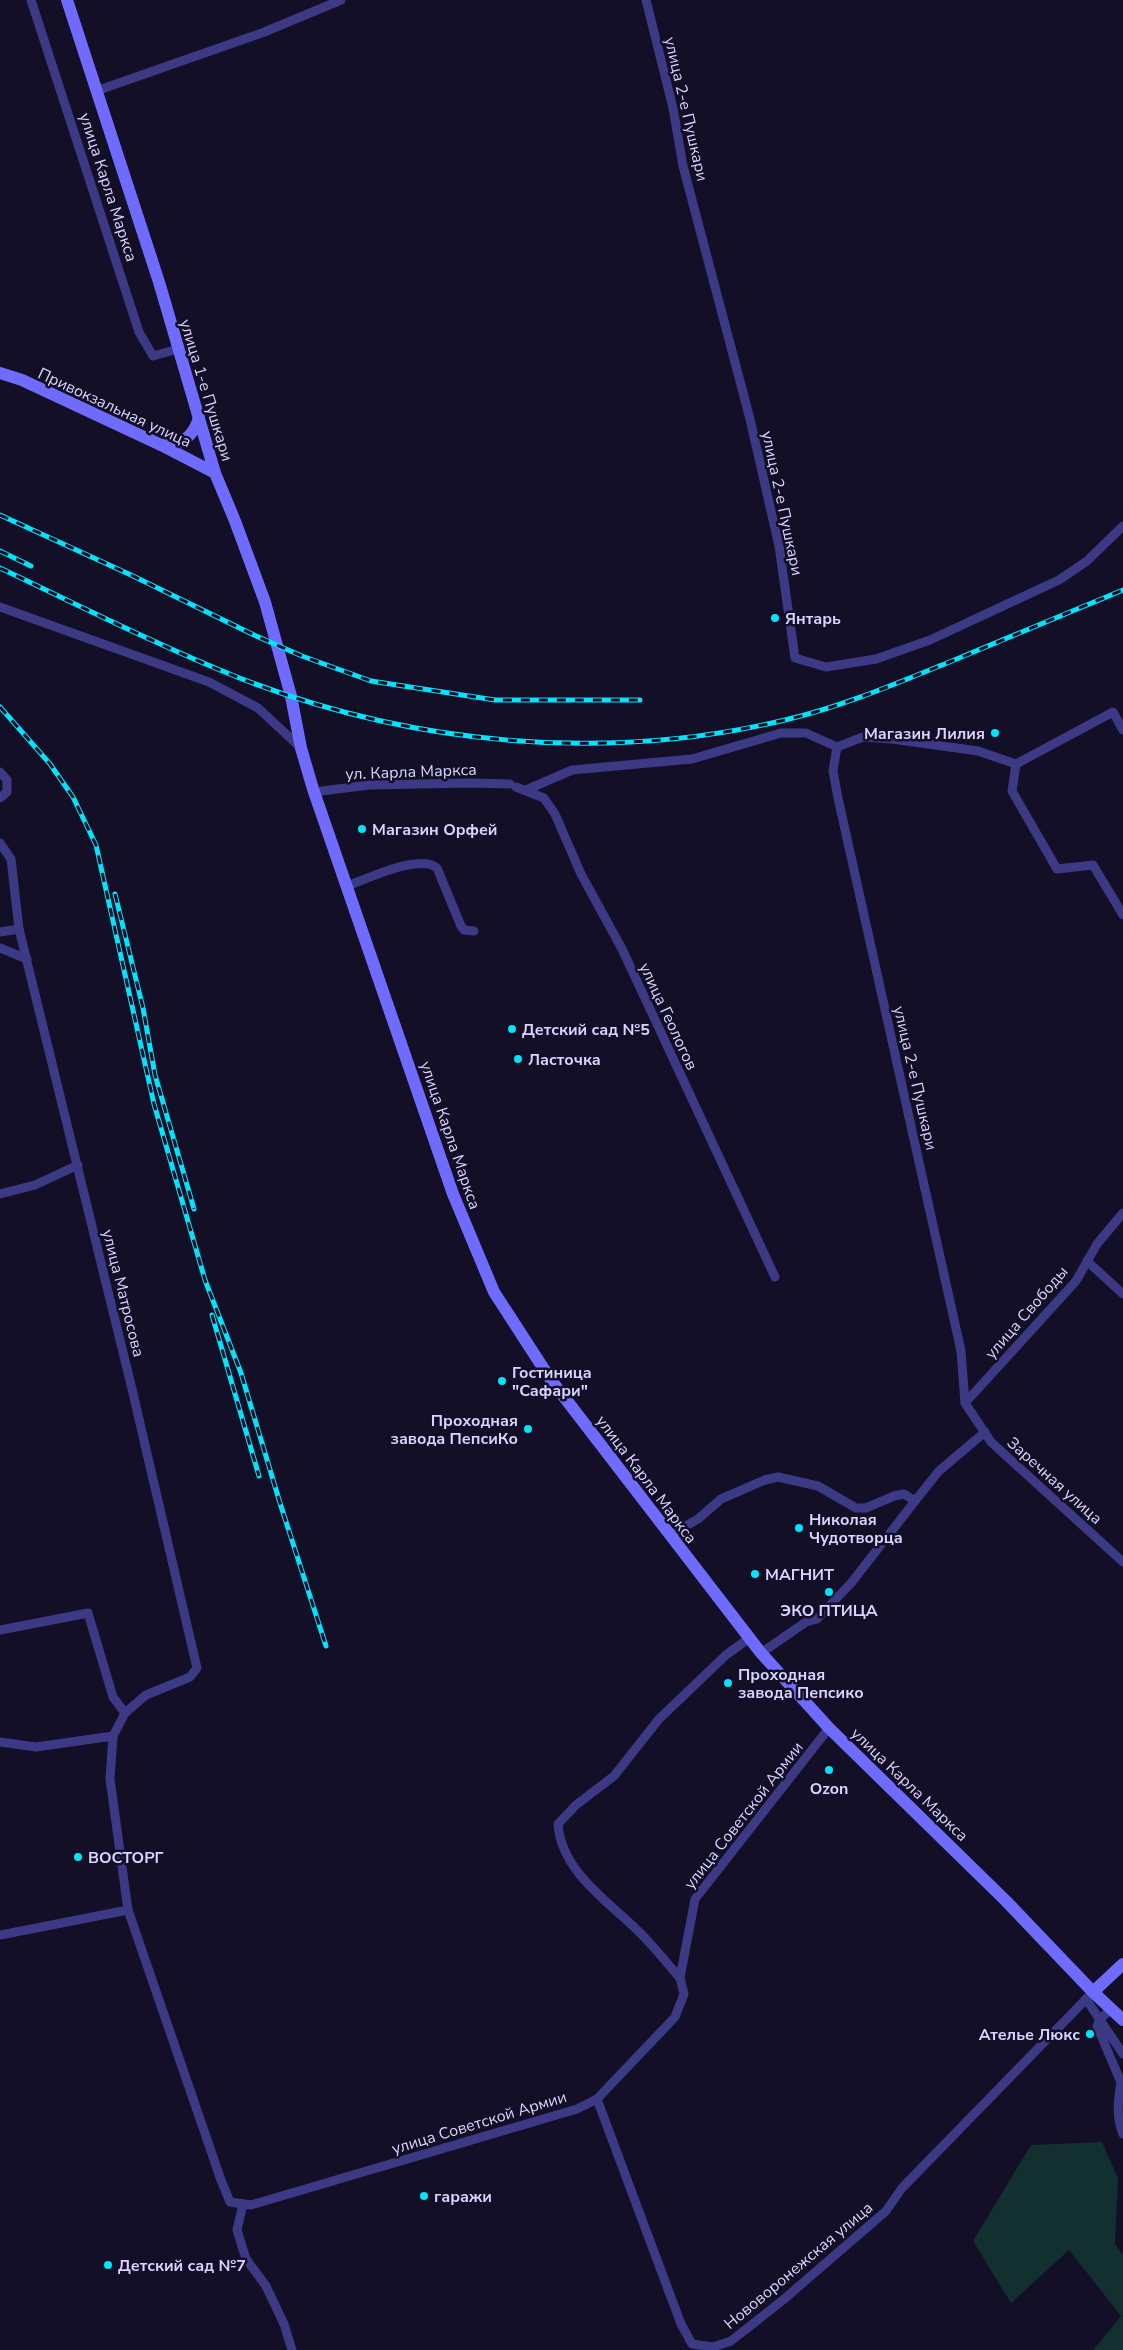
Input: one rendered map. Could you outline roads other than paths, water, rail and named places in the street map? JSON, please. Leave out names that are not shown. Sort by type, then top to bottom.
[{"type":"main road","name":"улица 1-е Пушкари","points":[[67,0],[159,282],[215,473],[265,602],[291,696]]},
{"type":"main road","name":"Привокзальная улица","points":[[0,373],[22,380],[161,445],[215,473]]},
{"type":"main road","points":[[161,445],[171,445],[189,438],[199,418]]},
{"type":"main road","name":"улица Карла Маркса","points":[[291,696],[301,748],[314,792],[453,1194],[494,1292],[559,1390],[748,1638],[829,1728],[1006,1901],[1089,1996],[1112,2009],[1123,2020]]},
{"type":"main road","points":[[1089,1996],[1123,1964]]},
{"type":"street","name":"улица Карла Маркса","points":[[32,0],[139,332],[153,356],[178,349]]},
{"type":"street","points":[[96,91],[262,33],[341,0]]},
{"type":"street","name":"улица 2-е Пушкари","points":[[646,0],[673,108],[683,166],[750,419],[779,546],[795,658],[826,667],[876,659],[930,640],[1059,580],[1087,561],[1123,526]]},
{"type":"street","points":[[0,607],[209,682],[258,708],[301,748]]},
{"type":"street","points":[[526,790],[572,770],[692,759],[781,733],[806,733],[838,747],[863,738],[892,739],[978,751],[1016,764],[1113,712],[1123,730]]},
{"type":"street","name":"улица 2-е Пушкари","points":[[838,747],[833,771],[838,798],[961,1352],[965,1403]]},
{"type":"street","points":[[1016,764],[1012,792],[1057,869],[1093,865],[1123,915]]},
{"type":"street","points":[[0,772],[7,780],[7,792],[0,798]]},
{"type":"street","name":"ул. Карла Маркса","points":[[314,792],[369,785],[470,783],[513,785]]},
{"type":"street","name":"улица Геологов","points":[[513,785],[544,798],[554,814],[581,874],[622,949],[776,1277]]},
{"type":"street","name":"улица Матросова","points":[[0,843],[10,859],[19,930],[78,1165],[197,1668],[190,1676],[146,1695],[125,1713]]},
{"type":"street","points":[[347,886],[415,863],[432,864],[437,868],[461,926],[464,930],[474,931]]},
{"type":"street","points":[[0,932],[19,930]]},
{"type":"street","points":[[0,948],[27,959]]},
{"type":"street","points":[[2,1195],[35,1185],[78,1165]]},
{"type":"street","name":"улица Свободы","points":[[965,1403],[1076,1281],[1096,1244],[1123,1213]]},
{"type":"street","points":[[1087,1261],[1123,1294]]},
{"type":"street","name":"Заречная улица","points":[[965,1403],[974,1413],[991,1442],[1123,1562]]},
{"type":"street","points":[[761,1653],[806,1622],[817,1619],[852,1582],[939,1471],[985,1432]]},
{"type":"street","points":[[670,1535],[698,1519],[721,1499],[765,1480],[778,1477],[818,1486],[856,1508],[866,1508],[904,1494],[914,1501]]},
{"type":"street","points":[[0,1630],[88,1613],[113,1697],[125,1713],[113,1736],[110,1780],[128,1910],[221,2180],[230,2202],[243,2204],[238,2230],[246,2259],[266,2286],[284,2324],[292,2350]]},
{"type":"street","points":[[680,1978],[638,1930],[598,1894],[572,1864],[559,1838],[558,1824],[576,1805],[614,1776],[659,1719],[726,1655],[748,1638]]},
{"type":"street","name":"улица Советской Армии","points":[[243,2204],[251,2205],[577,2109],[597,2099],[675,2017],[684,1994],[680,1978],[695,1899],[829,1728]]},
{"type":"street","points":[[1,1739],[36,1747],[113,1736]]},
{"type":"street","points":[[0,1935],[128,1910]]},
{"type":"street","name":"улица Карла Маркса","points":[[1089,1996],[1100,2019],[1123,2054]]},
{"type":"street","name":"Нововоронежская улица","points":[[597,2099],[681,2324],[692,2344],[713,2347],[731,2341],[886,2211],[902,2188],[1089,1996]]},
{"type":"street","points":[[1112,2009],[1100,2019],[1097,2026],[1122,2084],[1118,2110],[1119,2124],[1123,2134]]},
{"type":"railway","points":[[0,515],[131,575],[254,635],[302,656],[371,681],[495,700],[640,700]]},
{"type":"railway","points":[[0,551],[31,566]]},
{"type":"railway","points":[[0,568],[177,652],[237,677],[303,700],[370,718],[439,732],[508,740],[578,743],[647,741],[717,733],[806,715],[888,687],[1123,590]]},
{"type":"railway","points":[[0,707],[50,764],[73,797],[96,845],[154,1104],[205,1280],[241,1373],[326,1646]]},
{"type":"railway","points":[[115,894],[143,1008],[155,1075],[194,1209]]},
{"type":"railway","points":[[212,1315],[259,1476]]},
{"type":"place","name":"Янтарь","points":[[775,618]]},
{"type":"place","name":"Магазин Лилия","points":[[995,733]]},
{"type":"place","name":"Магазин Орфей","points":[[362,829]]},
{"type":"place","name":"Детский сад №5","points":[[512,1029]]},
{"type":"place","name":"Ласточка","points":[[518,1059]]},
{"type":"place","name":"Гостиница \"Сафари\"","points":[[502,1381]]},
{"type":"place","name":"Проходная завода ПепсиКо","points":[[528,1429]]},
{"type":"place","name":"Николая Чудотворца","points":[[799,1528]]},
{"type":"place","name":"МАГНИТ","points":[[755,1574]]},
{"type":"place","name":"ЭКО ПТИЦА","points":[[829,1592]]},
{"type":"place","name":"Проходная завода Пепсико","points":[[728,1683]]},
{"type":"place","name":"Ozon","points":[[829,1770]]},
{"type":"place","name":"ВОСТОРГ","points":[[78,1857]]},
{"type":"place","name":"Ателье Люкс","points":[[1090,2034]]},
{"type":"place","name":"гаражи","points":[[424,2196]]},
{"type":"place","name":"Детский сад №7","points":[[108,2265]]}]
